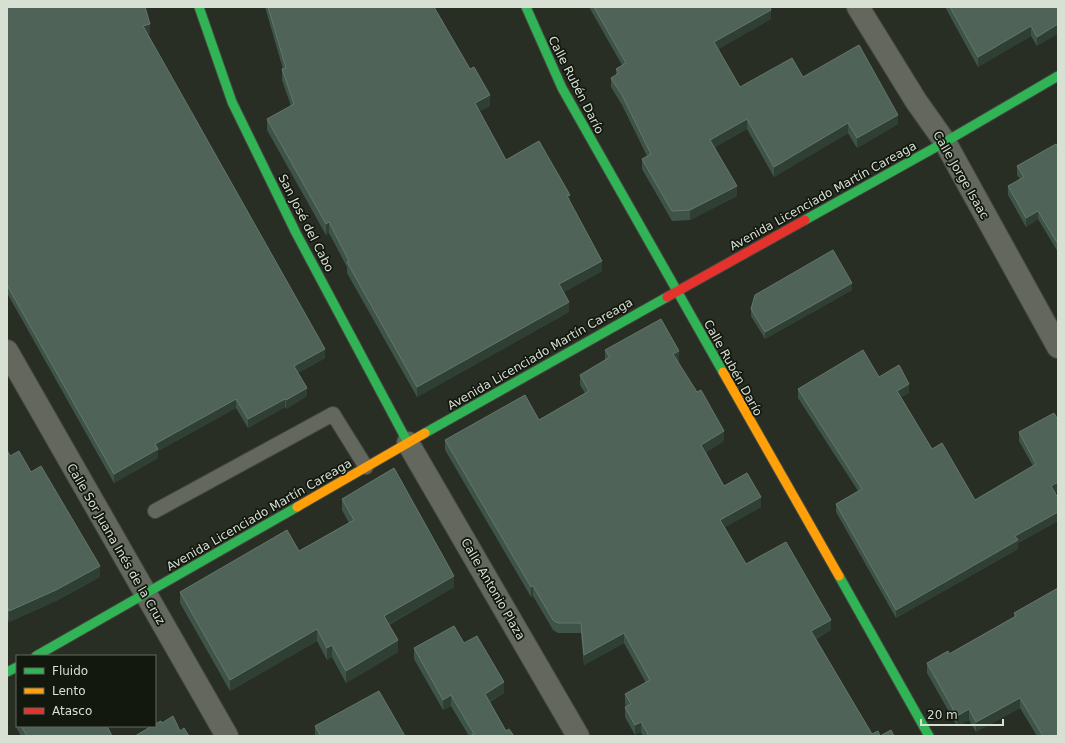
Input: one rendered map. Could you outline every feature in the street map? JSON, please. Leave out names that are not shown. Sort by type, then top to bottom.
[{"type":"street","name":"San José del Cabo","points":[[199,7],[232,102],[296,233],[408,443]]},
{"type":"street","name":"Calle Rubén Darío","points":[[526,7],[562,88],[929,736]]},
{"type":"street","name":"Calle Jorge Isaac","points":[[858,7],[916,101],[945,142],[1058,347]]},
{"type":"street","name":"Avenida Licenciado Martín Careaga","points":[[38,655],[408,443],[676,291],[945,142],[1058,76]]},
{"type":"street","name":"Calle Sor Juana Inés de la Cruz","points":[[7,351],[227,736]]},
{"type":"street","name":"Calle Antonio Plaza","points":[[408,443],[578,736]]},
{"type":"street","points":[[7,672],[16,668]]},
{"type":"lane","points":[[155,511],[333,414],[366,467]]},
{"type":"building","points":[[7,7],[145,7],[150,24],[143,26],[325,349],[294,366],[307,388],[248,419],[236,399],[155,444],[158,449],[114,474],[7,285]]},
{"type":"building","points":[[268,7],[434,7],[470,69],[474,67],[490,95],[475,103],[506,160],[539,141],[570,195],[567,196],[602,261],[559,284],[569,302],[417,387],[347,262],[349,261],[329,222],[326,224],[267,119],[294,104],[282,69],[286,68]]},
{"type":"building","points":[[594,7],[770,7],[771,10],[714,42],[740,87],[792,58],[803,77],[859,45],[898,115],[857,138],[848,123],[774,167],[747,119],[710,140],[737,186],[690,210],[672,211],[642,159],[651,154],[622,95],[611,78],[619,73],[616,69],[626,63]]},
{"type":"building","points":[[950,7],[1058,7],[1058,24],[1037,37],[1031,26],[978,57]]},
{"type":"building","points":[[1056,144],[1058,147],[1058,244],[1038,211],[1026,218],[1008,186],[1024,177],[1017,166]]},
{"type":"building","points":[[833,250],[852,283],[765,332],[751,309],[755,295]]},
{"type":"building","points":[[661,319],[679,351],[673,354],[697,392],[701,390],[724,431],[701,445],[724,486],[747,473],[761,497],[720,520],[746,564],[786,542],[831,620],[811,631],[872,734],[878,731],[880,736],[649,736],[641,722],[635,725],[625,707],[631,704],[625,694],[650,680],[624,633],[584,655],[581,623],[558,623],[553,620],[533,586],[531,587],[445,440],[525,395],[539,420],[589,391],[580,375],[610,357],[605,350]]},
{"type":"building","points":[[863,350],[879,377],[899,365],[909,384],[897,391],[932,449],[942,443],[975,500],[1036,464],[1019,432],[1054,413],[1058,420],[1058,482],[1051,486],[1058,498],[1058,512],[1015,536],[1018,540],[896,610],[836,504],[862,489],[798,389]]},
{"type":"building","points":[[7,450],[10,456],[19,451],[31,472],[41,466],[100,566],[56,590],[9,611],[7,605]]},
{"type":"building","points":[[394,468],[454,576],[384,616],[398,640],[346,671],[332,645],[327,648],[317,629],[230,680],[180,592],[287,530],[299,551],[354,520],[342,499]]},
{"type":"building","points":[[1058,588],[1058,736],[1043,736],[1020,698],[976,722],[969,709],[957,716],[927,663],[948,651],[949,654],[1016,616],[1014,613]]},
{"type":"building","points":[[454,626],[464,643],[477,636],[504,682],[485,694],[506,731],[509,729],[514,736],[470,736],[474,734],[451,695],[443,700],[414,648]]},
{"type":"building","points":[[379,691],[405,736],[321,736],[315,726]]},
{"type":"building","points":[[173,716],[180,731],[184,728],[189,736],[135,736],[150,727],[156,727],[156,724],[161,721],[162,723]]},
{"type":"building","points":[[22,727],[108,727],[112,736],[27,736]]},
{"type":"building","points":[[891,730],[894,736],[880,736]]},
{"type":"traffic: fast","points":[[199,7],[232,102],[296,233],[408,443]]},
{"type":"traffic: fast","points":[[526,7],[562,88],[723,372]]},
{"type":"traffic: fast","points":[[805,220],[945,142],[1058,76]]},
{"type":"traffic: fast","points":[[425,433],[667,297]]},
{"type":"traffic: fast","points":[[38,655],[297,507]]},
{"type":"traffic: fast","points":[[839,576],[929,736]]},
{"type":"traffic: fast","points":[[7,672],[16,668]]},
{"type":"traffic: slow","points":[[723,372],[839,576]]},
{"type":"traffic: slow","points":[[297,507],[425,433]]},
{"type":"traffic: jam","points":[[667,297],[805,220]]}]
